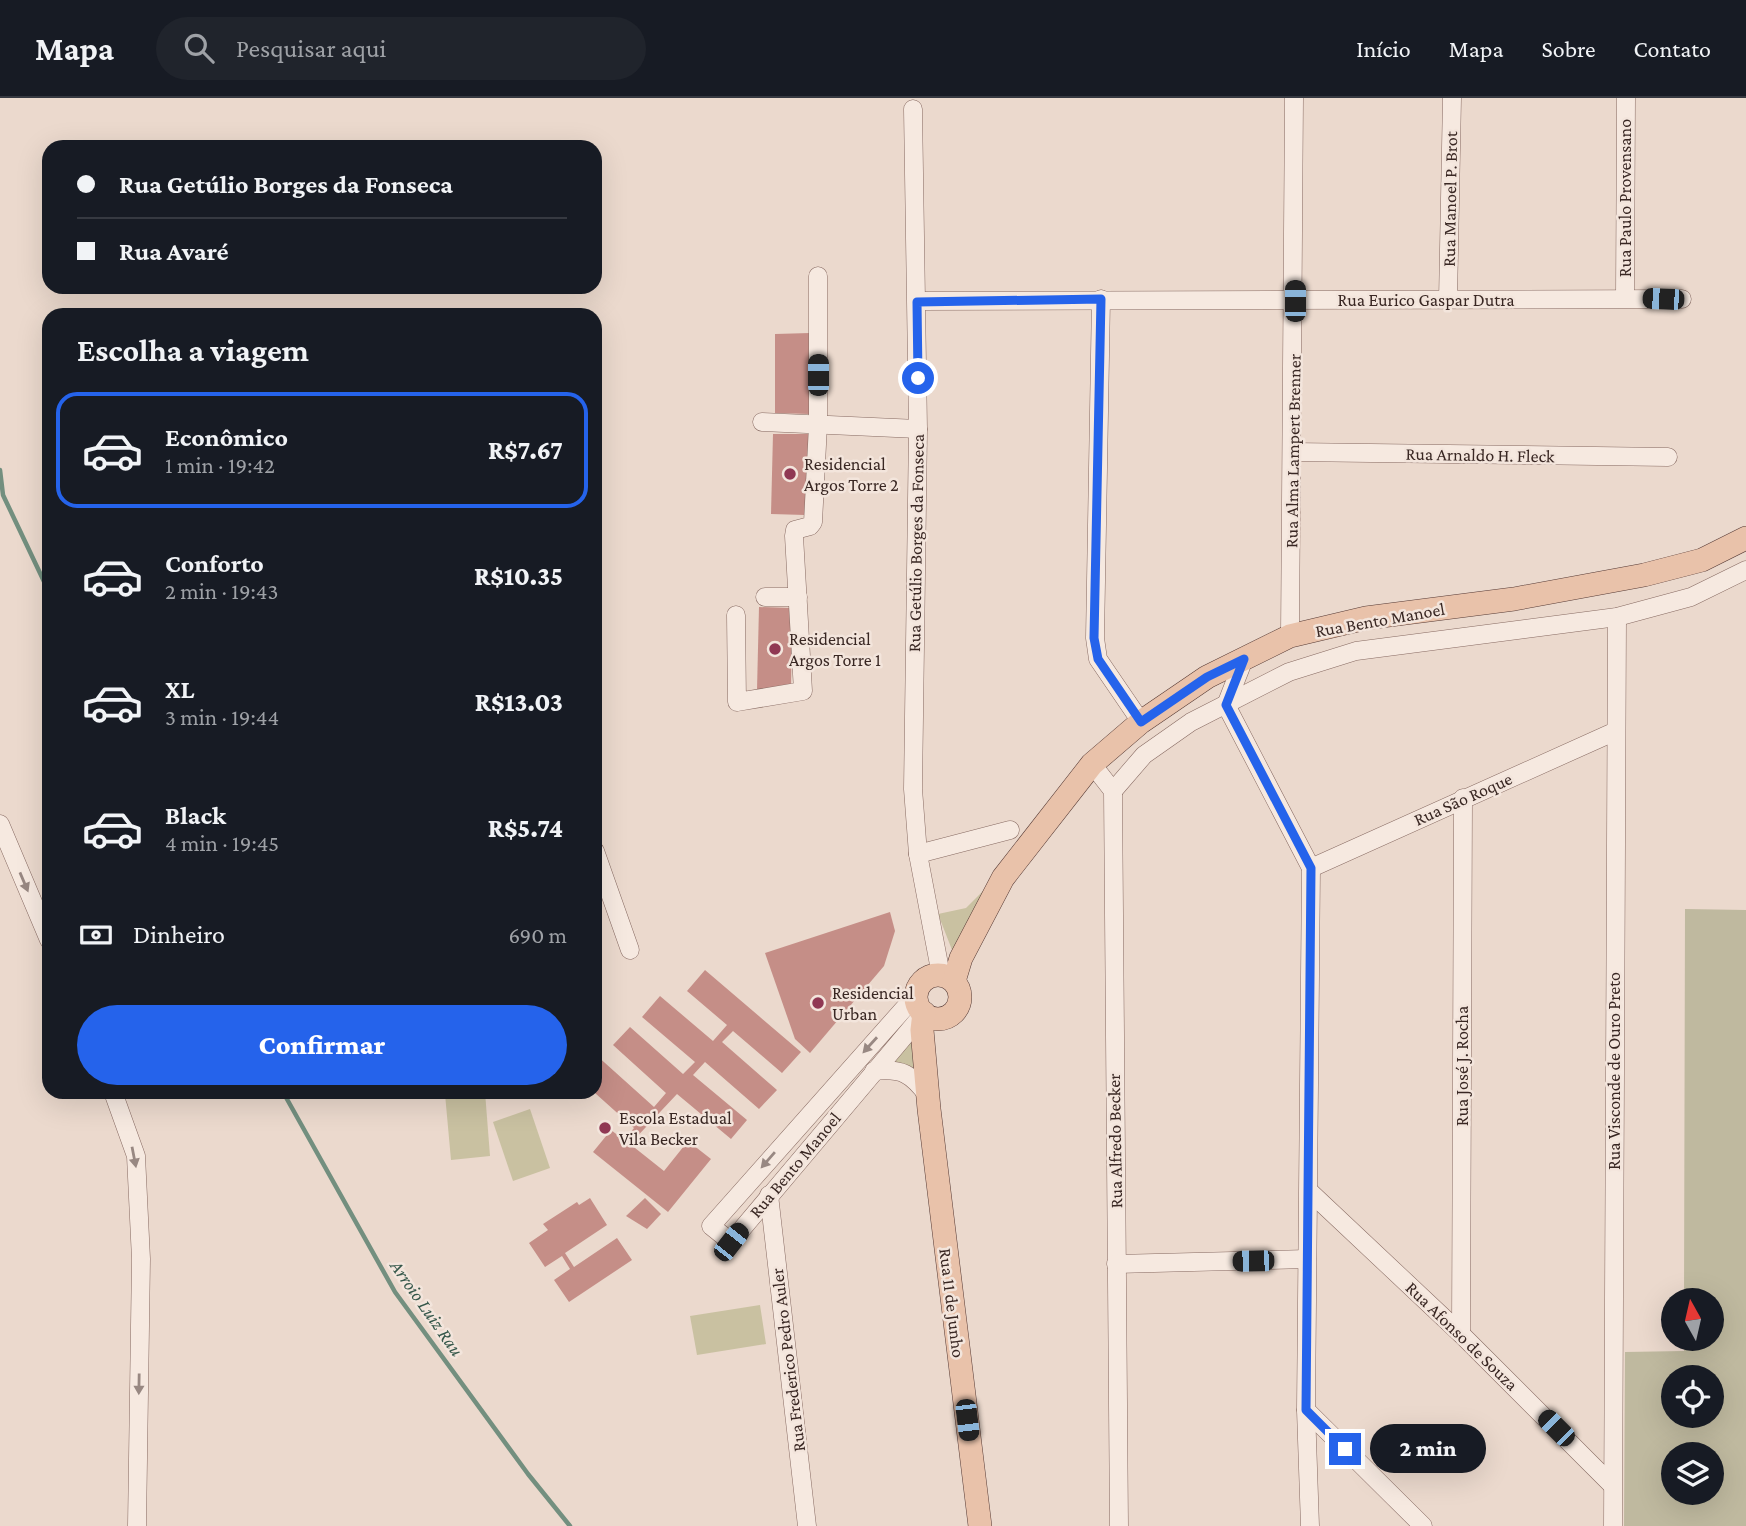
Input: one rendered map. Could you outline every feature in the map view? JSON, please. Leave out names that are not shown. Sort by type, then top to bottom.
[{"type":"main road","name":"Rua Bento Manoel","points":[[947,978],[961,958],[1003,878],[1093,764],[1141,722],[1207,677],[1290,636],[1366,618],[1514,599],[1644,575],[1702,560],[1746,538]]},
{"type":"main road","points":[[947,978],[958,987],[960,1002],[951,1014],[927,1009],[922,982],[947,978]]},
{"type":"main road","name":"Rua 11 de Junho","points":[[927,1009],[927,1088],[981,1526]]},
{"type":"street","name":"Rua Alma Lampert Brenner","points":[[1290,636],[1295,301],[1294,98]]},
{"type":"street","name":"Rua Manoel P. Brot","points":[[1448,300],[1452,98]]},
{"type":"street","name":"Rua Paulo Provensano","points":[[1625,298],[1626,98]]},
{"type":"street","name":"Rua Getúlio Borges da Fonseca","points":[[913,109],[918,429],[913,789],[918,853],[947,978]]},
{"type":"street","points":[[736,615],[737,702],[803,691],[794,536],[795,530],[813,522],[818,425],[818,276]]},
{"type":"street","name":"Rua Eurico Gaspar Dutra","points":[[917,302],[1101,299],[1682,299]]},
{"type":"street","points":[[1101,299],[1094,638],[1098,659],[1141,722]]},
{"type":"street","points":[[762,422],[918,429]]},
{"type":"street","name":"Rua Arnaldo H. Fleck","points":[[1293,453],[1668,457]]},
{"type":"street","points":[[1093,764],[1113,791],[1144,755],[1191,722],[1289,672],[1356,651],[1617,617],[1691,597],[1746,570]]},
{"type":"street","points":[[765,597],[798,597]]},
{"type":"street","name":"Rua Visconde de Ouro Preto","points":[[1613,1526],[1617,617]]},
{"type":"street","points":[[1244,659],[1226,705],[1311,868],[1306,1410],[1310,1526]]},
{"type":"street","name":"Rua São Roque","points":[[1311,868],[1616,731]]},
{"type":"street","name":"Rua Alfredo Becker","points":[[1113,791],[1119,1526]]},
{"type":"street","name":"Rua José J. Rocha","points":[[1461,1334],[1463,799]]},
{"type":"street","points":[[0,824],[42,923]]},
{"type":"street","points":[[918,853],[1010,830]]},
{"type":"street","points":[[602,871],[630,950]]},
{"type":"street","name":"Rua Bento Manoel","points":[[927,1009],[731,1242],[711,1226],[813,1108],[927,1009]]},
{"type":"street","points":[[874,1071],[889,1069],[912,1075],[927,1088]]},
{"type":"street","points":[[116,1099],[136,1156],[141,1259],[137,1526]]},
{"type":"street","name":"Rua Afonso de Souza","points":[[1309,1191],[1461,1334],[1612,1485]]},
{"type":"street","name":"Rua Frederico Pedro Auler","points":[[769,1195],[807,1526]]},
{"type":"street","points":[[1116,1264],[1307,1259]]},
{"type":"street","points":[[1306,1410],[1423,1526]]},
{"type":"shaded area","points":[[987,887],[954,955],[938,914],[966,908]]},
{"type":"shaded area","points":[[1685,909],[1746,910],[1746,1526],[1624,1526],[1625,1352],[1724,1351],[1724,1288],[1684,1288]]},
{"type":"shaded area","points":[[918,1029],[923,1083],[884,1066]]},
{"type":"shaded area","points":[[445,1099],[486,1099],[490,1156],[451,1160]]},
{"type":"shaded area","points":[[530,1109],[550,1168],[513,1181],[493,1122]]},
{"type":"shaded area","points":[[760,1305],[766,1344],[697,1355],[690,1316]]},
{"type":"building","points":[[810,333],[809,414],[775,413],[775,334]]},
{"type":"building","name":"Residencial Argos Torre 2","points":[[773,434],[811,434],[805,515],[771,514]]},
{"type":"building","name":"Residencial Argos Torre 1","points":[[759,607],[792,608],[791,690],[757,690]]},
{"type":"building","name":"Residencial Urban","points":[[890,912],[895,931],[884,966],[810,1053],[795,1039],[765,953]]},
{"type":"building","points":[[705,970],[801,1052],[782,1073],[733,1031],[722,1042],[777,1090],[759,1109],[705,1062],[693,1075],[747,1120],[731,1139],[677,1094],[630,1144],[664,1171],[688,1141],[711,1159],[668,1212],[593,1152],[611,1130],[624,1140],[634,1128],[602,1099],[602,1060],[654,1107],[666,1093],[613,1045],[630,1027],[683,1074],[695,1062],[642,1017],[660,996],[713,1041],[727,1025],[687,991]]},
{"type":"building","points":[[590,1198],[607,1225],[565,1253],[574,1267],[617,1238],[632,1260],[569,1302],[554,1280],[570,1269],[562,1256],[545,1267],[529,1243],[548,1230],[543,1224],[577,1202],[579,1205]]},
{"type":"building","points":[[645,1198],[661,1214],[647,1229],[626,1216]]},
{"type":"waterway","name":"Arroio Luiz Rau","points":[[0,470],[3,495],[42,577]]},
{"type":"waterway","name":"Arroio Luiz Rau","points":[[287,1099],[395,1292],[528,1474],[570,1526]]},
{"type":"place","name":"Residencial Argos Torre 2","points":[[790,474]]},
{"type":"place","name":"Residencial Argos Torre 1","points":[[775,649]]},
{"type":"place","name":"Residencial Urban","points":[[818,1003]]},
{"type":"place","name":"Escola Estadual Vila Becker","points":[[605,1128]]},
{"type":"route","points":[[918,378],[917,302],[1101,299],[1094,638],[1098,659],[1141,722],[1207,677],[1244,659],[1226,705],[1311,868],[1306,1410],[1345,1449]]}]
